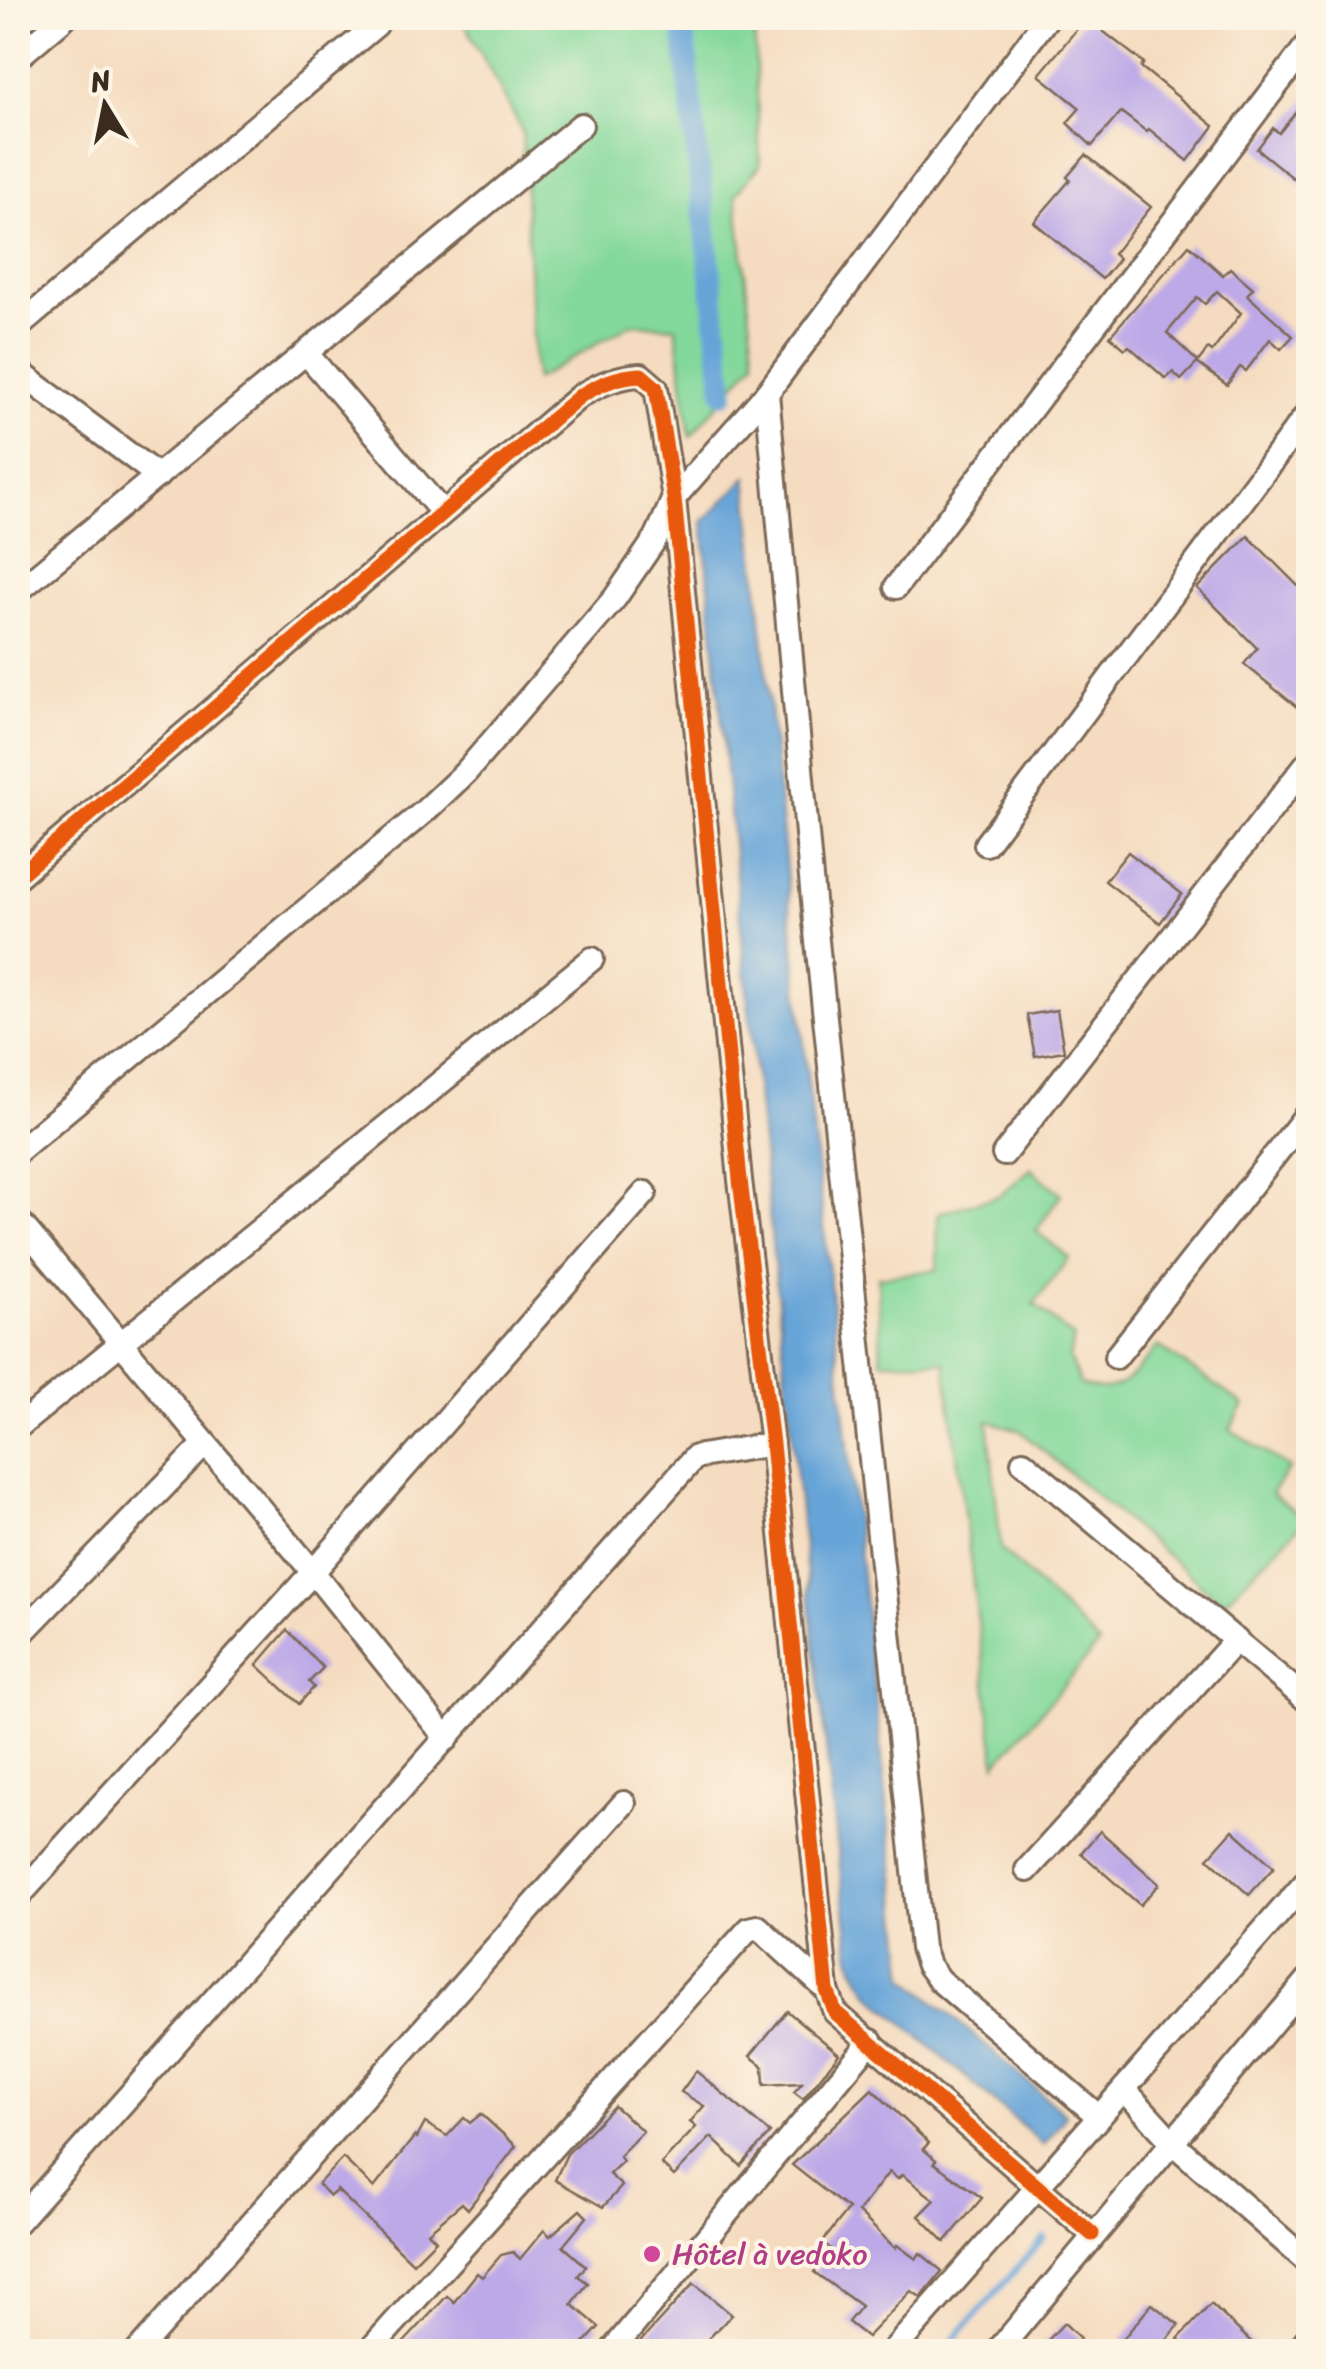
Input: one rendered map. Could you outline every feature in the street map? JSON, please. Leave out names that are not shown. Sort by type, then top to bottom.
[{"type":"street","points":[[18,57],[64,18]]},
{"type":"street","points":[[18,1151],[426,810],[466,772],[615,598],[656,538],[674,498],[766,392],[1047,18]]},
{"type":"street","points":[[18,327],[376,26]]},
{"type":"street","points":[[896,587],[1308,44]]},
{"type":"street","points":[[20,585],[308,354],[580,125]]},
{"type":"street","points":[[308,354],[442,512]]},
{"type":"street","points":[[18,371],[158,476]]},
{"type":"street","points":[[18,876],[580,396],[601,383],[624,376],[641,375],[656,388],[674,498],[740,1180],[772,1444],[827,1990],[835,2012],[1092,2234]]},
{"type":"street","points":[[766,392],[815,922],[922,1948],[940,1980],[1098,2116]]},
{"type":"street","points":[[986,844],[1308,413]]},
{"type":"street","points":[[1004,1154],[1308,762]]},
{"type":"street","points":[[18,1426],[592,959]]},
{"type":"street","points":[[1116,1356],[1308,1113]]},
{"type":"street","points":[[18,1897],[312,1572],[644,1193]]},
{"type":"street","points":[[18,1220],[447,1739]]},
{"type":"street","points":[[18,1637],[205,1444]]},
{"type":"street","points":[[18,2221],[695,1457],[772,1444]]},
{"type":"street","points":[[1023,1462],[1308,1701]]},
{"type":"street","points":[[1026,1870],[1236,1640]]},
{"type":"street","points":[[136,2352],[624,1802]]},
{"type":"street","points":[[892,2352],[1308,1880]]},
{"type":"street","points":[[368,2352],[749,1929],[758,1927],[827,1990]]},
{"type":"street","points":[[996,2352],[1308,1980]]},
{"type":"street","points":[[610,2352],[871,2041]]},
{"type":"street","points":[[1124,2089],[1174,2144],[1308,2262]]},
{"type":"street","points":[[1297,2352],[1308,2338]]},
{"type":"green space","points":[[454,18],[754,18],[760,165],[736,194],[755,361],[690,437],[676,327],[631,324],[535,380],[522,130],[465,24]]},
{"type":"green space","points":[[1031,1169],[1061,1194],[1036,1231],[1069,1258],[1034,1304],[1074,1338],[1069,1359],[1081,1385],[1107,1389],[1117,1386],[1158,1346],[1244,1405],[1230,1429],[1289,1468],[1271,1494],[1306,1520],[1223,1603],[1019,1430],[988,1421],[1001,1549],[1099,1644],[996,1764],[945,1362],[881,1361],[878,1277],[937,1270],[938,1213],[999,1196]]},
{"type":"water","points":[[747,477],[801,1017],[906,1977],[1066,2115],[1044,2145],[870,1994],[850,1952],[772,1238],[703,522]]},
{"type":"building","points":[[1086,18],[1144,63],[1141,67],[1214,126],[1188,161],[1121,112],[1092,146],[1067,123],[1080,108],[1039,75]]},
{"type":"building","points":[[1308,97],[1308,190],[1257,149],[1273,128],[1279,133]]},
{"type":"building","points":[[1086,155],[1151,207],[1113,254],[1119,259],[1102,279],[1034,222]]},
{"type":"building","points":[[1189,245],[1223,275],[1230,268],[1253,288],[1247,295],[1293,336],[1281,349],[1270,339],[1246,371],[1240,367],[1227,385],[1197,363],[1181,380],[1173,372],[1166,379],[1129,346],[1125,349],[1110,336]],"holes":[[[1217,291],[1241,313],[1212,352],[1208,349],[1198,362],[1167,333],[1197,297],[1205,304]]]},
{"type":"building","points":[[1248,536],[1303,591],[1298,596],[1308,604],[1308,716],[1244,664],[1257,648],[1197,588]]},
{"type":"building","points":[[1128,852],[1182,894],[1160,923],[1105,881]]},
{"type":"building","points":[[1057,1010],[1064,1051],[1035,1056],[1027,1015]]},
{"type":"building","points":[[287,1630],[323,1668],[309,1682],[314,1687],[299,1704],[257,1665]]},
{"type":"building","points":[[1233,1830],[1274,1867],[1249,1895],[1208,1858]]},
{"type":"building","points":[[1100,1831],[1159,1884],[1140,1905],[1081,1853]]},
{"type":"building","points":[[787,2011],[839,2054],[803,2099],[794,2092],[802,2083],[764,2085],[763,2066],[750,2056]]},
{"type":"building","points":[[696,2071],[770,2133],[741,2166],[711,2137],[674,2176],[661,2164],[696,2127],[690,2122],[704,2106],[681,2092]]},
{"type":"building","points":[[872,2089],[929,2143],[923,2149],[936,2160],[934,2163],[982,2198],[945,2242],[919,2216],[935,2200],[902,2175],[898,2179],[889,2172],[858,2212],[895,2248],[897,2245],[916,2259],[920,2253],[942,2271],[921,2297],[911,2291],[867,2337],[848,2322],[861,2306],[814,2272],[832,2250],[822,2243],[848,2209],[792,2165]]},
{"type":"building","points":[[614,2106],[643,2131],[619,2156],[623,2161],[609,2174],[622,2186],[603,2207],[555,2180],[567,2154]]},
{"type":"building","points":[[481,2114],[516,2146],[468,2209],[462,2203],[428,2232],[436,2240],[413,2263],[337,2190],[330,2196],[318,2184],[343,2158],[374,2188],[425,2123],[447,2136],[464,2118],[470,2123]]},
{"type":"building","points":[[580,2210],[587,2217],[563,2246],[586,2266],[578,2276],[588,2283],[572,2304],[599,2327],[576,2352],[395,2352],[447,2296],[454,2302],[477,2273],[482,2277],[501,2255],[513,2252],[520,2259],[544,2230],[550,2236]]},
{"type":"building","points":[[694,2283],[732,2315],[695,2352],[631,2352]]},
{"type":"building","points":[[1152,2304],[1179,2325],[1157,2352],[1136,2352],[1122,2340]]},
{"type":"building","points":[[1211,2304],[1262,2352],[1191,2352],[1178,2339]]},
{"type":"building","points":[[1064,2323],[1080,2338],[1068,2352],[1037,2352]]},
{"type":"waterway","points":[[682,18],[724,393]]},
{"type":"waterway","points":[[943,2352],[1044,2238]]},
{"type":"cycle path","points":[[18,876],[580,396],[609,381],[641,375],[656,388],[674,498],[740,1180],[772,1444],[827,1990],[835,2012],[1092,2234]]},
{"type":"place","name":"Hôtel à vedoko","points":[[652,2254]]}]
